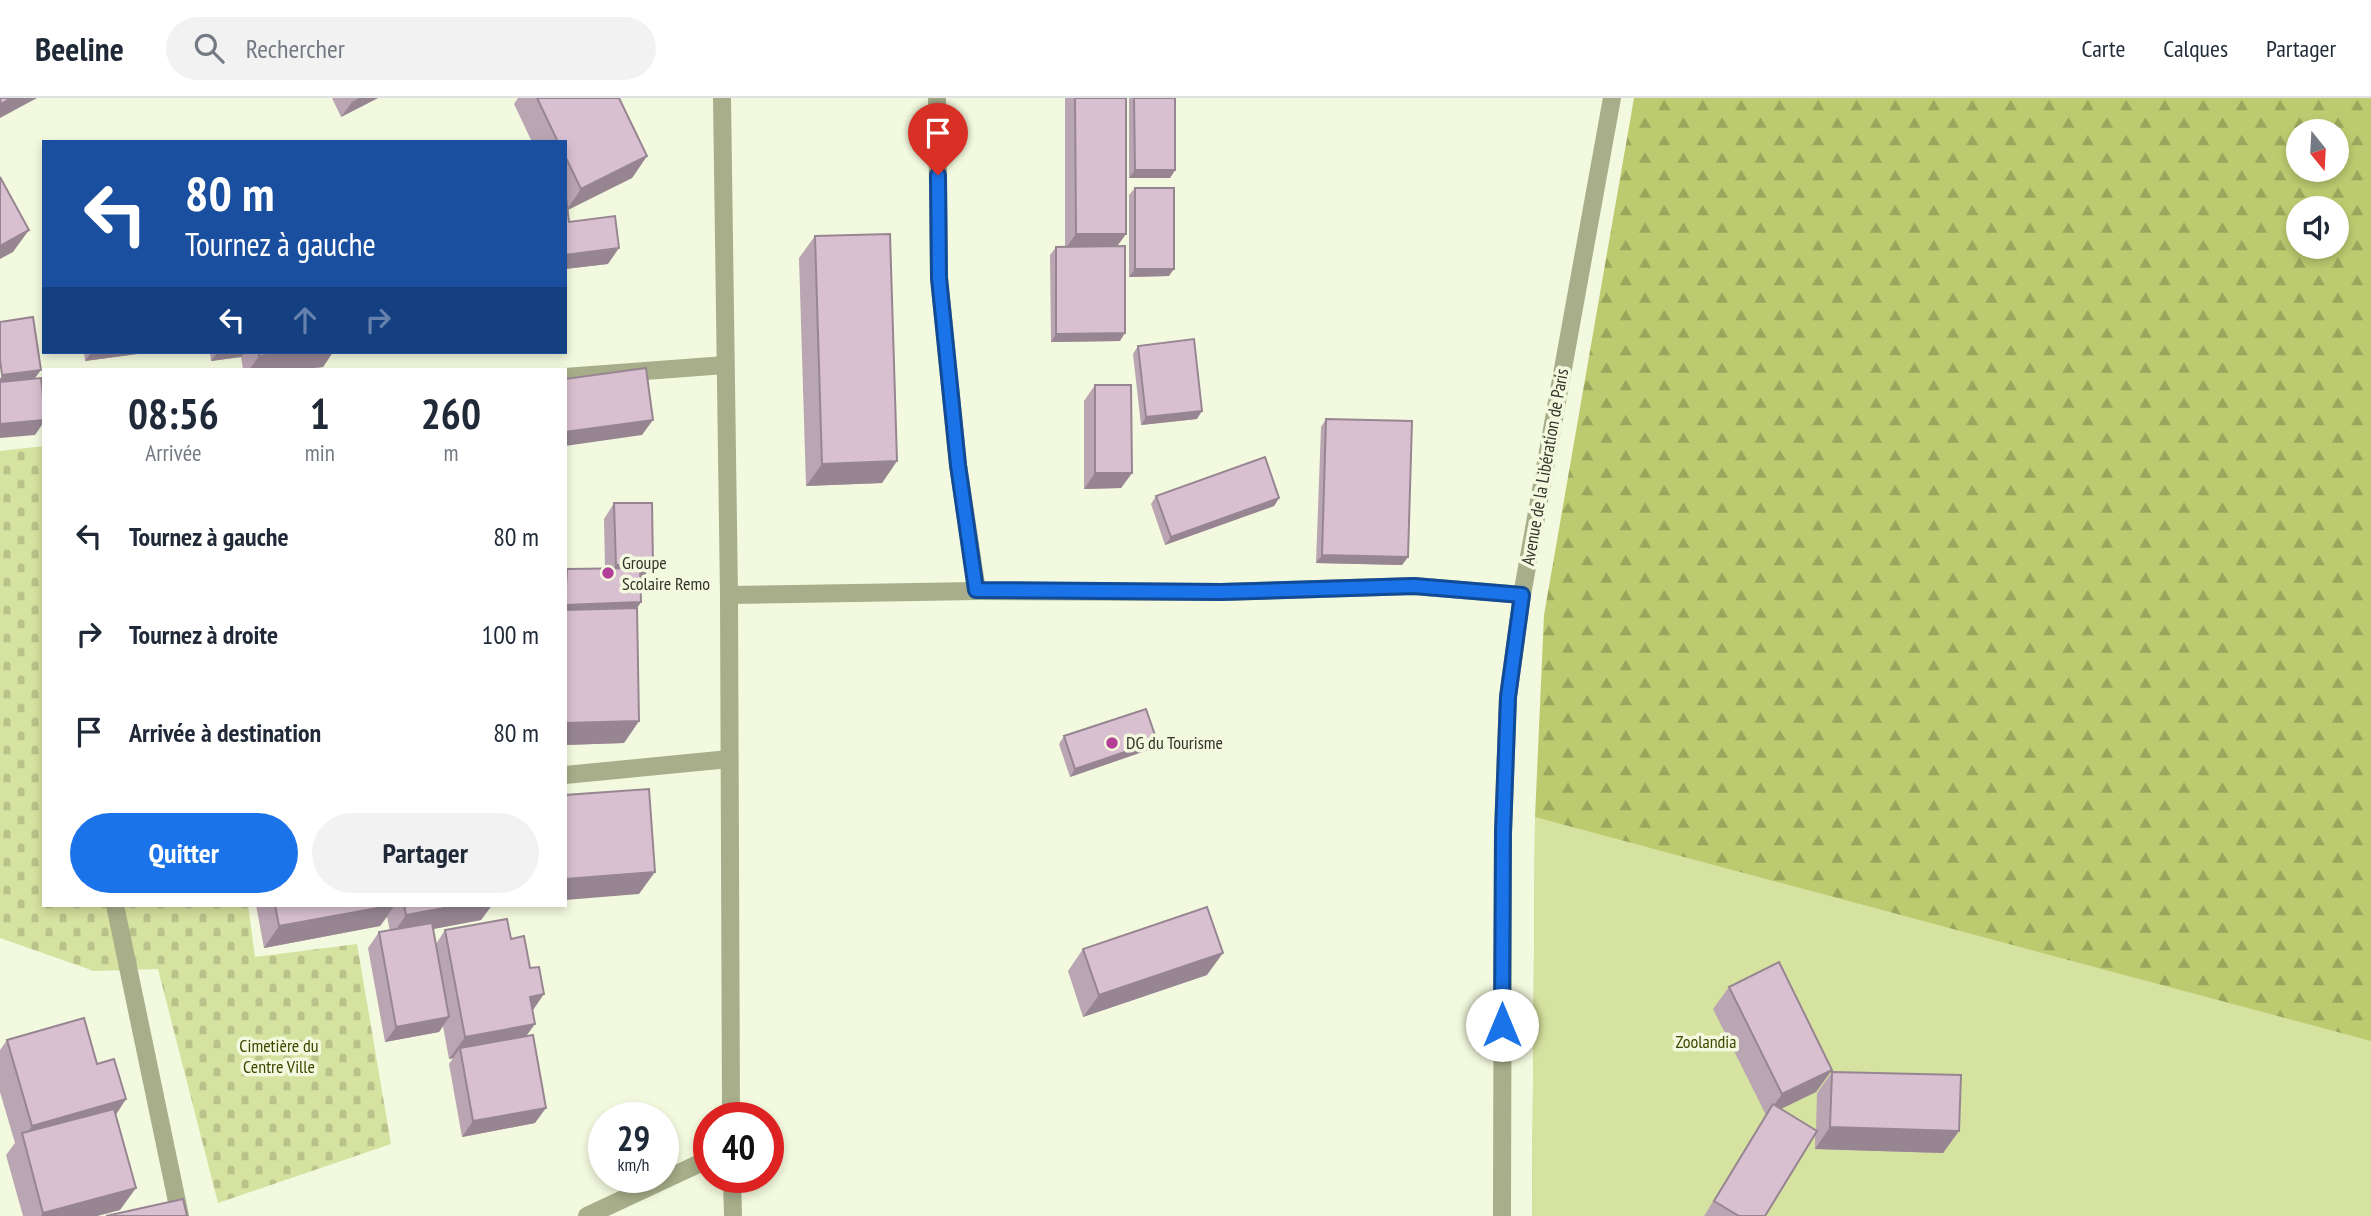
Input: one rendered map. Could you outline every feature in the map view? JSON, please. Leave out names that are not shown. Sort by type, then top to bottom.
[{"type":"street","points":[[722,98],[729,595],[731,1102]]},
{"type":"street","points":[[937,98],[939,278],[958,465],[976,590]]},
{"type":"street","name":"Avenue de la Libération de Paris","points":[[1502,1216],[1504,806],[1508,697],[1522,595],[1612,98]]},
{"type":"street","points":[[567,377],[725,365]]},
{"type":"street","points":[[729,595],[976,590],[1221,592],[1414,586],[1522,595]]},
{"type":"street","points":[[567,775],[729,759]]},
{"type":"street","points":[[115,907],[180,1216]]},
{"type":"street","points":[[587,1216],[693,1166]]},
{"type":"street","points":[[732,1193],[733,1216]]},
{"type":"green space","points":[[1634,98],[2371,98],[2371,1216],[1532,1216],[1535,817],[1544,615]]},
{"type":"green space","name":"Cimetière du Centre Ville","points":[[42,446],[42,907],[248,907],[255,957],[357,944],[391,1144],[218,1203],[158,969],[94,971],[0,938],[0,451]]},
{"type":"green space","name":"Zoolandia","points":[[1535,817],[2371,1041],[2371,1216],[1532,1216]]},
{"type":"building","points":[[0,98],[11,98],[1,104]]},
{"type":"building","points":[[537,98],[619,98],[647,156],[581,189],[567,160],[567,140],[557,140]]},
{"type":"building","points":[[1075,98],[1126,98],[1126,234],[1076,234]]},
{"type":"building","points":[[1134,98],[1175,98],[1175,170],[1135,170]]},
{"type":"building","points":[[0,177],[29,230],[0,246]]},
{"type":"building","points":[[1135,188],[1174,188],[1174,269],[1135,269]]},
{"type":"building","points":[[567,205],[569,222],[615,216],[619,248],[567,255]]},
{"type":"building","points":[[890,234],[897,461],[822,464],[815,236]]},
{"type":"building","points":[[1125,246],[1125,333],[1056,334],[1056,247]]},
{"type":"building","points":[[33,317],[41,370],[2,375],[0,322]]},
{"type":"building","points":[[1194,339],[1202,411],[1146,417],[1138,346]]},
{"type":"building","points":[[646,368],[653,420],[567,432],[567,379]]},
{"type":"building","points":[[41,378],[42,420],[0,424],[0,382]]},
{"type":"building","points":[[1095,385],[1131,385],[1132,473],[1095,473]]},
{"type":"building","points":[[1326,419],[1412,421],[1408,557],[1322,555]]},
{"type":"building","points":[[1265,457],[1279,498],[1171,537],[1156,496]]},
{"type":"building","points":[[614,503],[652,503],[653,564],[616,565]]},
{"type":"building","points":[[640,568],[641,602],[567,605],[567,569]]},
{"type":"building","points":[[637,608],[639,721],[567,723],[567,610]]},
{"type":"building","points":[[1146,709],[1157,741],[1075,769],[1064,736]]},
{"type":"building","points":[[649,789],[655,872],[567,879],[567,795]]},
{"type":"building","points":[[275,907],[383,907],[279,926]]},
{"type":"building","points":[[404,907],[449,907],[406,915]]},
{"type":"building","points":[[1207,907],[1223,953],[1099,995],[1083,949]]},
{"type":"building","points":[[507,919],[511,939],[524,936],[530,968],[539,967],[544,994],[530,997],[535,1024],[465,1037],[445,930]]},
{"type":"building","points":[[432,923],[449,1017],[396,1027],[379,932]]},
{"type":"building","points":[[1779,962],[1832,1070],[1782,1094],[1729,987]]},
{"type":"building","points":[[84,1018],[97,1064],[114,1059],[126,1099],[32,1126],[7,1040]]},
{"type":"building","points":[[533,1035],[546,1108],[473,1121],[460,1048]]},
{"type":"building","points":[[1832,1072],[1961,1075],[1959,1131],[1830,1127]]},
{"type":"building","points":[[1773,1104],[1817,1131],[1765,1216],[1739,1216],[1714,1201]]},
{"type":"building","points":[[114,1109],[136,1188],[43,1213],[22,1133]]},
{"type":"building","points":[[183,1199],[187,1216],[106,1216]]},
{"type":"place","name":"Groupe Scolaire Remo","points":[[608,573]]},
{"type":"place","name":"DG du Tourisme","points":[[1112,743]]},
{"type":"route","points":[[938,175],[939,278],[958,465],[976,590],[1221,592],[1414,586],[1522,595],[1508,697],[1503,833],[1502,1025]]}]
